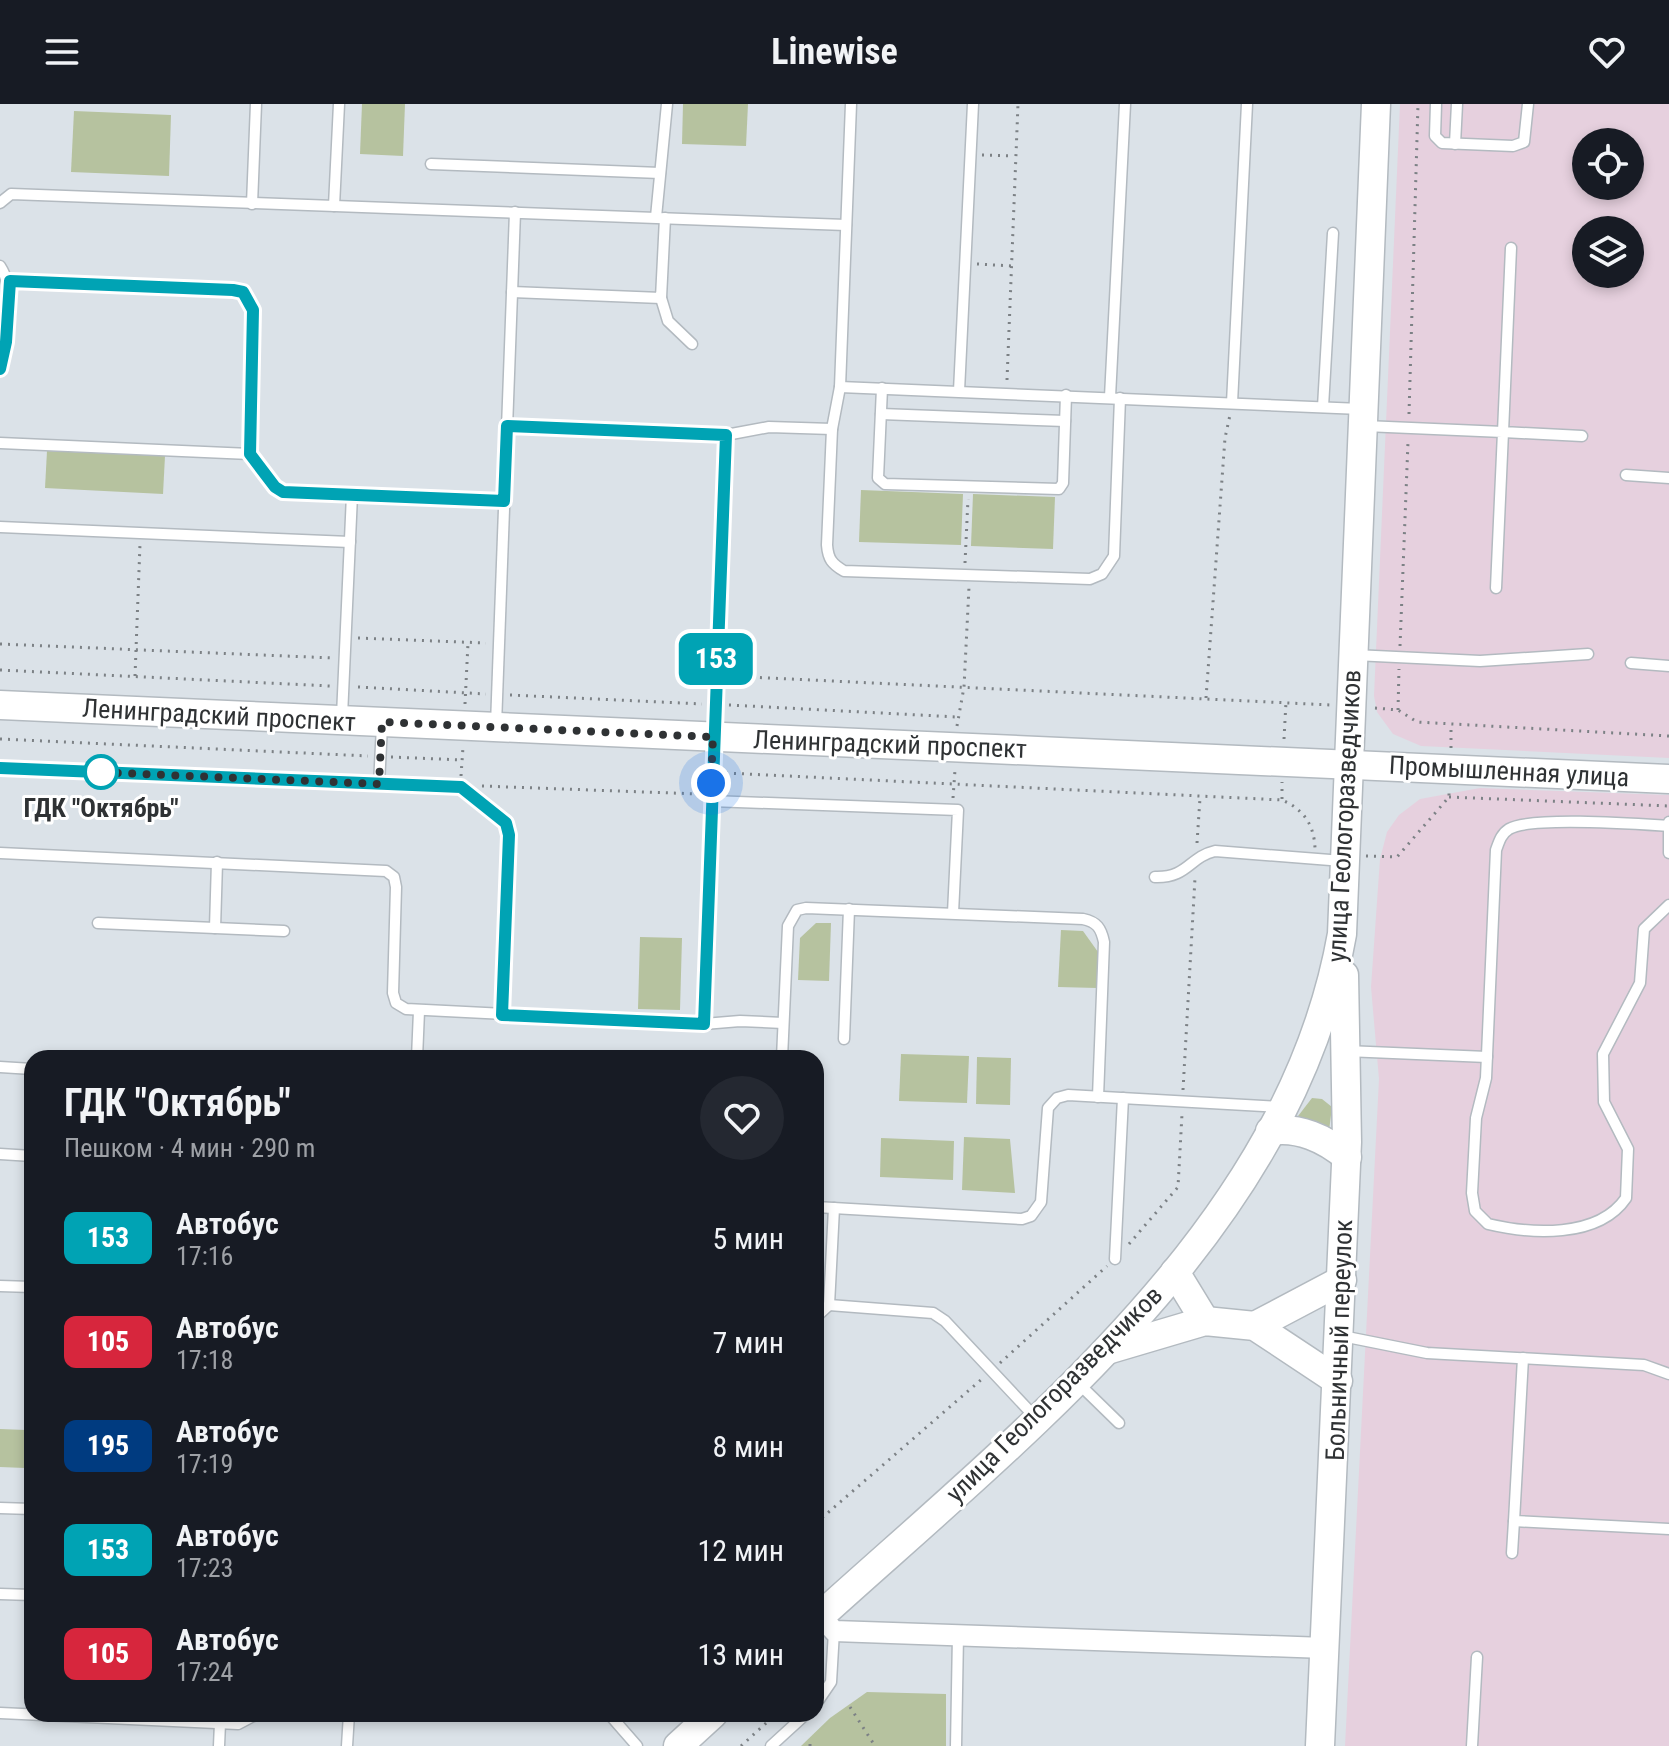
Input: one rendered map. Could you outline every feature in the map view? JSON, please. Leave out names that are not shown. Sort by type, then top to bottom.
[{"type":"street","name":"улица Геологоразведчиков","points":[[824,1622],[1037,1418],[1150,1304],[1210,1226],[1277,1119],[1318,1031],[1342,934],[1376,104]]},
{"type":"street","name":"Ленинградский проспект","points":[[0,705],[1349,764]]},
{"type":"street","name":"Промышленная улица","points":[[1349,764],[1669,779]]},
{"type":"street","name":"Больничный переулок","points":[[1320,1746],[1347,1157],[1342,934]]},
{"type":"street","points":[[1277,1119],[1336,1148],[1347,1157]]},
{"type":"street","points":[[1175,1272],[1205,1321]]},
{"type":"street","points":[[1255,1326],[1342,1280]]},
{"type":"street","points":[[1106,1350],[1205,1321],[1255,1326],[1338,1381]]},
{"type":"street","points":[[824,1622],[958,1635],[1325,1648]]},
{"type":"street","points":[[678,1746],[704,1722]]},
{"type":"lane","points":[[252,204],[256,104]]},
{"type":"lane","points":[[334,206],[339,104]]},
{"type":"lane","points":[[667,104],[660,173],[661,298],[668,321],[692,344]]},
{"type":"lane","points":[[851,104],[840,387],[832,429],[828,557],[844,571],[1090,579],[1111,565],[1114,556],[1115,398],[1125,104]]},
{"type":"lane","points":[[959,391],[973,104]]},
{"type":"lane","points":[[1232,403],[1247,104]]},
{"type":"lane","points":[[1436,104],[1435,136],[1442,143],[1519,145],[1527,136],[1528,104]]},
{"type":"lane","points":[[1455,144],[1457,104]]},
{"type":"lane","points":[[431,164],[660,173]]},
{"type":"lane","points":[[0,203],[11,194],[846,225]]},
{"type":"lane","points":[[496,727],[515,212]]},
{"type":"lane","points":[[1323,407],[1333,233]]},
{"type":"lane","points":[[1496,588],[1511,248]]},
{"type":"lane","points":[[0,266],[10,281],[6,342],[0,369]]},
{"type":"lane","points":[[10,281],[243,292],[253,310],[250,454],[275,487],[283,492],[504,501]]},
{"type":"lane","points":[[512,292],[661,298]]},
{"type":"lane","points":[[840,387],[1323,407],[1409,428],[1582,436]]},
{"type":"lane","points":[[882,388],[880,481],[968,487],[1059,489],[1063,483],[1066,395]]},
{"type":"lane","points":[[881,414],[1065,421]]},
{"type":"lane","points":[[507,426],[726,435],[769,427],[832,429]]},
{"type":"lane","points":[[704,1024],[726,435]]},
{"type":"lane","points":[[0,443],[250,454]]},
{"type":"lane","points":[[1626,475],[1669,478]]},
{"type":"lane","points":[[342,720],[352,495]]},
{"type":"lane","points":[[0,527],[350,542]]},
{"type":"lane","points":[[1352,655],[1480,661],[1588,654]]},
{"type":"lane","points":[[1631,663],[1669,666]]},
{"type":"lane","points":[[379,784],[382,722]]},
{"type":"lane","points":[[0,768],[461,787],[506,823],[509,835],[502,1015]]},
{"type":"lane","points":[[711,801],[958,810],[953,913]]},
{"type":"lane","points":[[1669,853],[1669,824],[1518,826],[1500,839],[1496,850],[1487,1057],[1474,1134],[1473,1204],[1481,1219],[1497,1226],[1566,1230],[1588,1226],[1621,1206],[1628,1189],[1628,1149],[1604,1102],[1603,1054],[1611,1033],[1636,994],[1644,929],[1669,905]]},
{"type":"lane","points":[[1155,877],[1174,877],[1215,851],[1345,861]]},
{"type":"lane","points":[[0,853],[386,871],[394,877],[396,887],[393,993],[396,1003],[419,1011],[704,1024],[740,1021],[783,1023]]},
{"type":"lane","points":[[215,928],[217,862]]},
{"type":"lane","points":[[782,1050],[791,917],[806,908],[1083,919],[1094,921],[1102,930],[1104,942],[1098,1097]]},
{"type":"lane","points":[[844,1039],[849,909]]},
{"type":"lane","points":[[98,923],[284,931]]},
{"type":"lane","points":[[417,1050],[419,1011]]},
{"type":"lane","points":[[1346,1051],[1487,1057]]},
{"type":"lane","points":[[0,1067],[24,1068]]},
{"type":"lane","points":[[824,1207],[1022,1219],[1031,1216],[1041,1202],[1048,1108],[1057,1098],[1068,1095],[1182,1102],[1277,1119]]},
{"type":"lane","points":[[1115,1259],[1123,1098]]},
{"type":"lane","points":[[0,1154],[24,1156]]},
{"type":"lane","points":[[824,1310],[829,1305],[834,1208]]},
{"type":"lane","points":[[0,1286],[24,1287]]},
{"type":"lane","points":[[829,1305],[933,1313],[1037,1418]]},
{"type":"lane","points":[[1340,1335],[1427,1353],[1644,1365],[1669,1374]]},
{"type":"lane","points":[[1512,1553],[1523,1358]]},
{"type":"lane","points":[[1075,1380],[1119,1423]]},
{"type":"lane","points":[[0,1508],[24,1509]]},
{"type":"lane","points":[[1514,1521],[1669,1529]]},
{"type":"lane","points":[[0,1594],[24,1595]]},
{"type":"lane","points":[[824,1622],[831,1682],[824,1692]]},
{"type":"lane","points":[[956,1746],[958,1635]]},
{"type":"lane","points":[[1472,1746],[1477,1657]]},
{"type":"lane","points":[[0,1713],[24,1714]]},
{"type":"lane","points":[[198,1722],[244,1722]]},
{"type":"lane","points":[[347,1746],[348,1722]]},
{"type":"lane","points":[[616,1722],[637,1746]]},
{"type":"lane","points":[[771,1746],[797,1722]]},
{"type":"lane","points":[[219,1746],[220,1723]]},
{"type":"path","points":[[1007,393],[1018,104]]},
{"type":"path","points":[[1418,104],[1398,710],[1417,722],[1669,736]]},
{"type":"path","points":[[970,154],[1016,156]]},
{"type":"path","points":[[965,263],[1012,266]]},
{"type":"path","points":[[1206,698],[1225,438],[1232,403]]},
{"type":"path","points":[[953,810],[957,717],[964,687],[968,487]]},
{"type":"path","points":[[135,676],[140,534]]},
{"type":"path","points":[[346,637],[499,643]]},
{"type":"path","points":[[467,664],[468,642]]},
{"type":"path","points":[[0,644],[345,659]]},
{"type":"path","points":[[0,670],[957,717]]},
{"type":"path","points":[[716,676],[1286,702]]},
{"type":"path","points":[[1397,857],[1449,797],[1451,724]]},
{"type":"path","points":[[0,739],[462,760]]},
{"type":"path","points":[[477,785],[699,794],[721,773],[1282,800],[1295,805],[1312,828],[1316,853]]},
{"type":"path","points":[[824,1516],[1115,1259],[1178,1187],[1200,797]]},
{"type":"path","points":[[1449,797],[1669,806]]},
{"type":"path","points":[[850,1707],[875,1746]]},
{"type":"path","points":[[741,1746],[767,1722]]},
{"type":"path","points":[[810,1738],[810,1746]]},
{"type":"shaded area","points":[[1400,104],[1669,104],[1669,758],[1421,746],[1393,734],[1377,712],[1374,696]]},
{"type":"shaded area","points":[[1480,788],[1669,795],[1669,1746],[1345,1746],[1379,1079],[1371,987],[1380,859],[1387,832],[1399,815],[1420,799]]},
{"type":"green space","points":[[362,104],[405,104],[403,156],[360,154]]},
{"type":"green space","points":[[683,104],[748,104],[746,146],[682,144]]},
{"type":"green space","points":[[74,111],[171,115],[169,176],[71,172]]},
{"type":"green space","points":[[47,451],[165,456],[163,494],[45,488]]},
{"type":"green space","points":[[861,490],[963,494],[961,545],[859,542]]},
{"type":"green space","points":[[973,494],[1055,497],[1053,549],[971,546]]},
{"type":"green space","points":[[816,923],[831,923],[829,981],[798,980],[800,938]]},
{"type":"green space","points":[[1061,930],[1083,931],[1098,952],[1097,988],[1058,987]]},
{"type":"green space","points":[[640,937],[682,938],[680,1010],[638,1009]]},
{"type":"green space","points":[[901,1054],[969,1056],[967,1103],[899,1101]]},
{"type":"green space","points":[[977,1057],[1011,1058],[1010,1105],[976,1104]]},
{"type":"green space","points":[[1312,1098],[1322,1099],[1332,1107],[1329,1131],[1295,1120]]},
{"type":"green space","points":[[964,1137],[1010,1139],[1015,1193],[962,1190]]},
{"type":"green space","points":[[881,1138],[954,1141],[953,1180],[880,1177]]},
{"type":"green space","points":[[0,1429],[24,1430],[24,1468],[0,1467]]},
{"type":"green space","points":[[867,1692],[946,1694],[946,1746],[801,1746],[830,1718]]},
{"type":"bus line","name":"153","points":[[0,369],[6,342],[10,281],[233,290],[243,292],[251,300],[253,310],[250,454],[255,464],[283,492],[504,501],[507,426],[726,435],[704,1024],[502,1015],[509,835],[506,823],[461,787],[0,768]]},
{"type":"place","name":"ГДК \"Октябрь\"","points":[[101,772]]},
{"type":"route","points":[[101,772],[95,772],[379,784],[382,722],[713,737],[711,783]]}]
